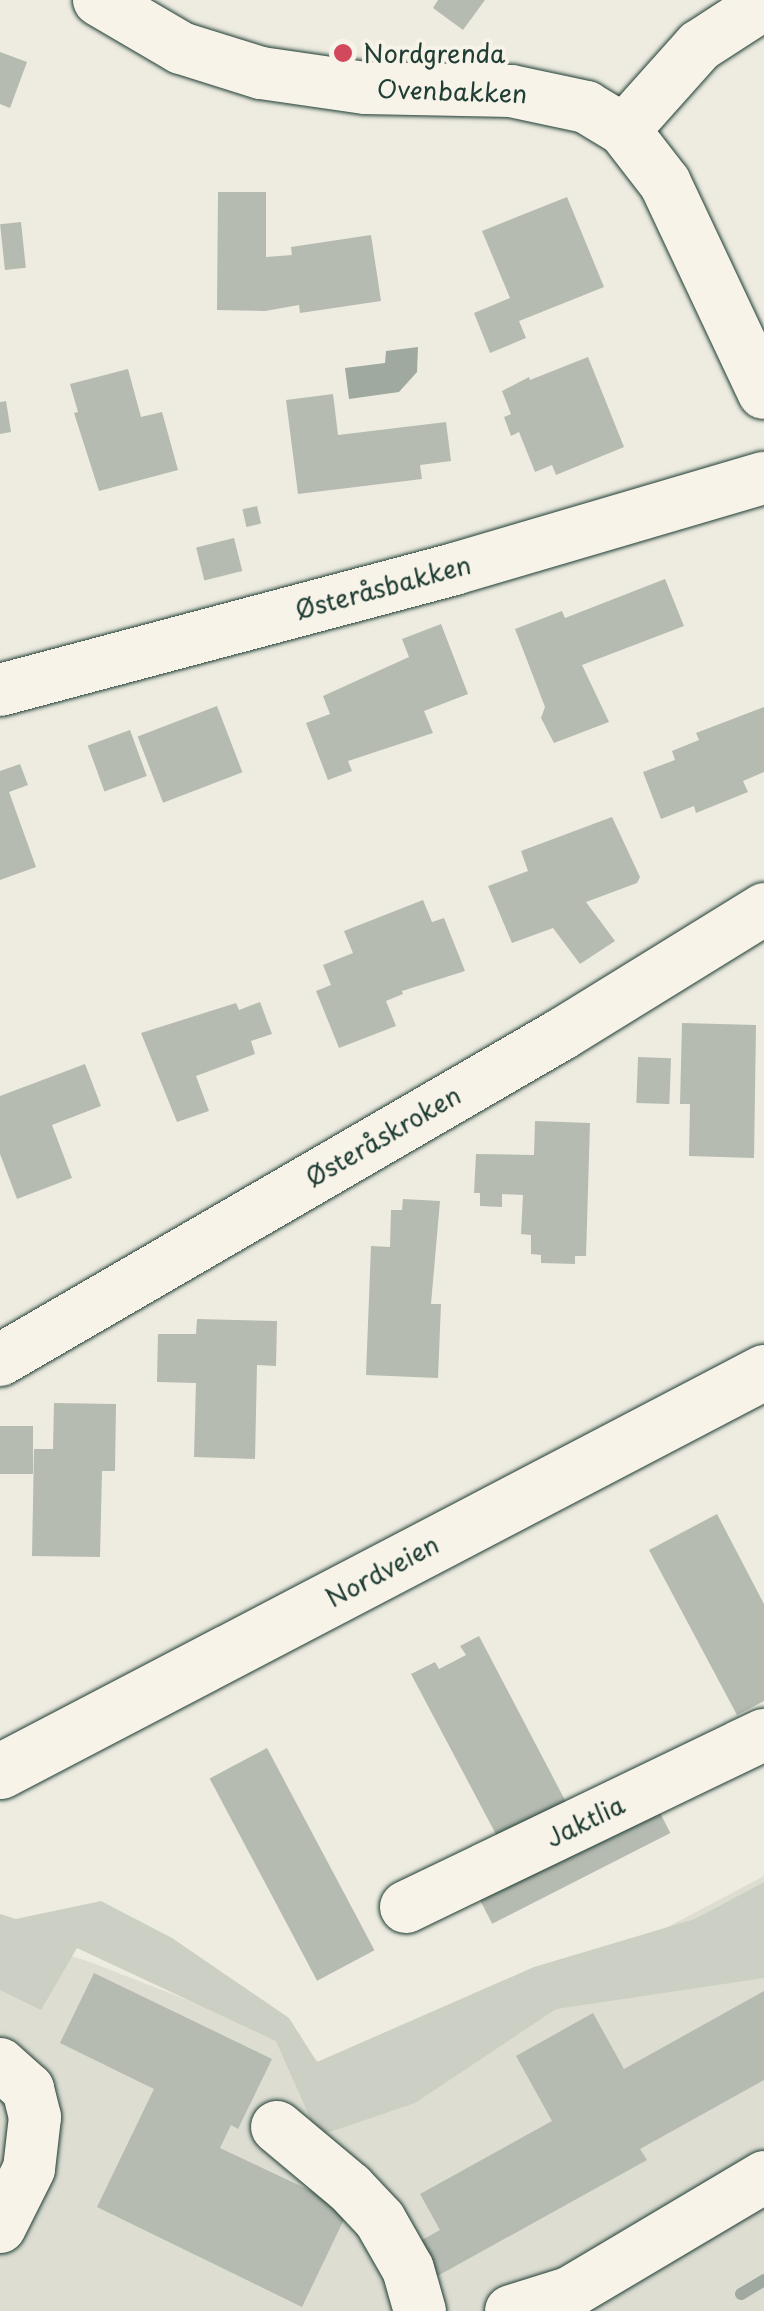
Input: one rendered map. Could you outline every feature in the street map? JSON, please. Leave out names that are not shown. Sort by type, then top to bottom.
[{"type":"main road","name":"Nordveien","points":[[0,1772],[764,1372]]},
{"type":"street","name":"Ovenbakken","points":[[99,0],[181,48],[261,72],[365,88],[511,91],[553,97],[586,108],[624,130]]},
{"type":"street","points":[[764,4],[699,46],[624,130],[665,183],[764,394]]},
{"type":"street","name":"Østeråsbakken","points":[[0,690],[472,564],[764,478]]},
{"type":"street","name":"Østeråskroken","points":[[0,1360],[562,1034],[764,908]]},
{"type":"street","name":"Jaktlia","points":[[406,1907],[764,1735]]},
{"type":"street","points":[[0,2064],[28,2089],[35,2116],[29,2170],[0,2227]]},
{"type":"street","points":[[277,2128],[350,2188],[380,2220],[408,2269],[420,2311]]},
{"type":"street","points":[[511,2311],[569,2293],[764,2177]]},
{"type":"shaded area","points":[[418,347],[417,372],[399,392],[349,399],[345,368],[385,363],[386,351]]},
{"type":"shaded area","points":[[764,1876],[764,2311],[0,2311],[0,1934],[90,1962],[290,2040],[343,2080],[556,1986]]},
{"type":"shaded area","points":[[764,1882],[764,1978],[556,2009],[415,2103],[318,2136],[276,2041],[77,1948],[41,2010],[0,1990],[0,1914],[16,1919],[101,1901],[172,1938],[289,2018],[317,2062],[534,1967],[695,1919]]},
{"type":"building","points":[[438,0],[485,0],[463,30],[433,8]]},
{"type":"building","points":[[0,52],[27,62],[10,108],[0,104]]},
{"type":"building","points":[[218,192],[266,192],[266,257],[292,255],[291,247],[371,235],[381,301],[300,313],[299,305],[265,311],[217,310]]},
{"type":"building","points":[[567,197],[604,287],[519,321],[526,338],[490,353],[474,313],[510,298],[482,231]]},
{"type":"building","points":[[21,222],[26,268],[5,270],[0,224]]},
{"type":"building","points":[[588,357],[624,447],[556,475],[552,465],[535,472],[519,432],[511,436],[504,417],[511,414],[502,391],[529,377],[530,380]]},
{"type":"building","points":[[128,369],[141,417],[162,412],[178,470],[99,491],[74,413],[78,412],[70,384]]},
{"type":"building","points":[[333,394],[338,435],[446,422],[451,461],[420,465],[422,479],[298,494],[286,400]]},
{"type":"building","points":[[6,401],[11,432],[0,434],[0,402]]},
{"type":"building","points":[[257,506],[261,524],[246,527],[242,509]]},
{"type":"building","points":[[234,538],[242,571],[204,580],[196,547]]},
{"type":"building","points":[[665,579],[684,626],[582,665],[609,722],[554,743],[541,718],[545,707],[515,629],[562,611],[565,618]]},
{"type":"building","points":[[441,624],[468,694],[424,711],[433,733],[348,761],[352,771],[328,780],[306,723],[330,714],[323,696],[409,657],[402,639]]},
{"type":"building","points":[[217,706],[242,772],[163,803],[138,736]]},
{"type":"building","points":[[764,707],[764,772],[743,781],[748,792],[696,813],[694,806],[661,819],[643,772],[675,760],[672,751],[699,740],[696,733]]},
{"type":"building","points":[[130,730],[147,776],[104,791],[88,745]]},
{"type":"building","points":[[20,764],[28,785],[9,792],[36,867],[0,880],[0,771]]},
{"type":"building","points":[[612,817],[640,877],[637,883],[586,902],[615,941],[580,964],[553,928],[512,943],[488,886],[528,871],[521,851]]},
{"type":"building","points":[[423,900],[432,922],[444,918],[465,971],[402,991],[403,994],[386,1001],[396,1026],[339,1048],[316,991],[331,985],[323,965],[353,953],[344,931]]},
{"type":"building","points":[[260,1002],[272,1034],[251,1041],[255,1054],[196,1076],[209,1111],[177,1122],[141,1033],[236,1003],[239,1010]]},
{"type":"building","points":[[682,1023],[756,1025],[754,1158],[689,1156],[690,1104],[680,1104]]},
{"type":"building","points":[[638,1057],[671,1058],[669,1104],[636,1103]]},
{"type":"building","points":[[85,1064],[101,1106],[52,1125],[72,1178],[17,1199],[0,1154],[0,1096]]},
{"type":"building","points":[[535,1121],[590,1123],[586,1256],[575,1256],[575,1264],[541,1263],[541,1255],[531,1254],[531,1235],[521,1234],[523,1195],[502,1194],[502,1207],[480,1206],[480,1193],[474,1193],[476,1154],[534,1155]]},
{"type":"building","points":[[403,1199],[440,1201],[431,1304],[441,1304],[438,1378],[366,1375],[371,1246],[390,1247],[391,1210],[402,1210]]},
{"type":"building","points":[[197,1319],[277,1321],[276,1366],[257,1365],[255,1459],[194,1457],[196,1383],[157,1382],[158,1334],[196,1334]]},
{"type":"building","points":[[54,1403],[116,1404],[115,1471],[102,1471],[100,1557],[32,1556],[34,1449],[53,1449]]},
{"type":"building","points":[[0,1426],[33,1426],[33,1474],[0,1474]]},
{"type":"building","points":[[717,1514],[764,1604],[764,1701],[737,1715],[649,1550]]},
{"type":"building","points":[[479,1636],[567,1804],[499,1840],[411,1674],[435,1662],[439,1669],[466,1655],[460,1646]]},
{"type":"building","points":[[267,1748],[375,1950],[317,1981],[210,1779]]},
{"type":"building","points":[[654,1801],[670,1833],[492,1924],[476,1892]]},
{"type":"building","points":[[94,1973],[272,2059],[238,2129],[231,2125],[220,2148],[349,2209],[302,2307],[97,2207],[154,2089],[60,2043]]},
{"type":"building","points":[[764,1991],[764,2080],[640,2149],[647,2160],[432,2279],[413,2245],[440,2230],[420,2194],[552,2121],[516,2056],[593,2013],[624,2069]]},
{"type":"waterway","points":[[741,2294],[764,2280]]},
{"type":"place","name":"Nordgrenda","points":[[343,53]]}]
